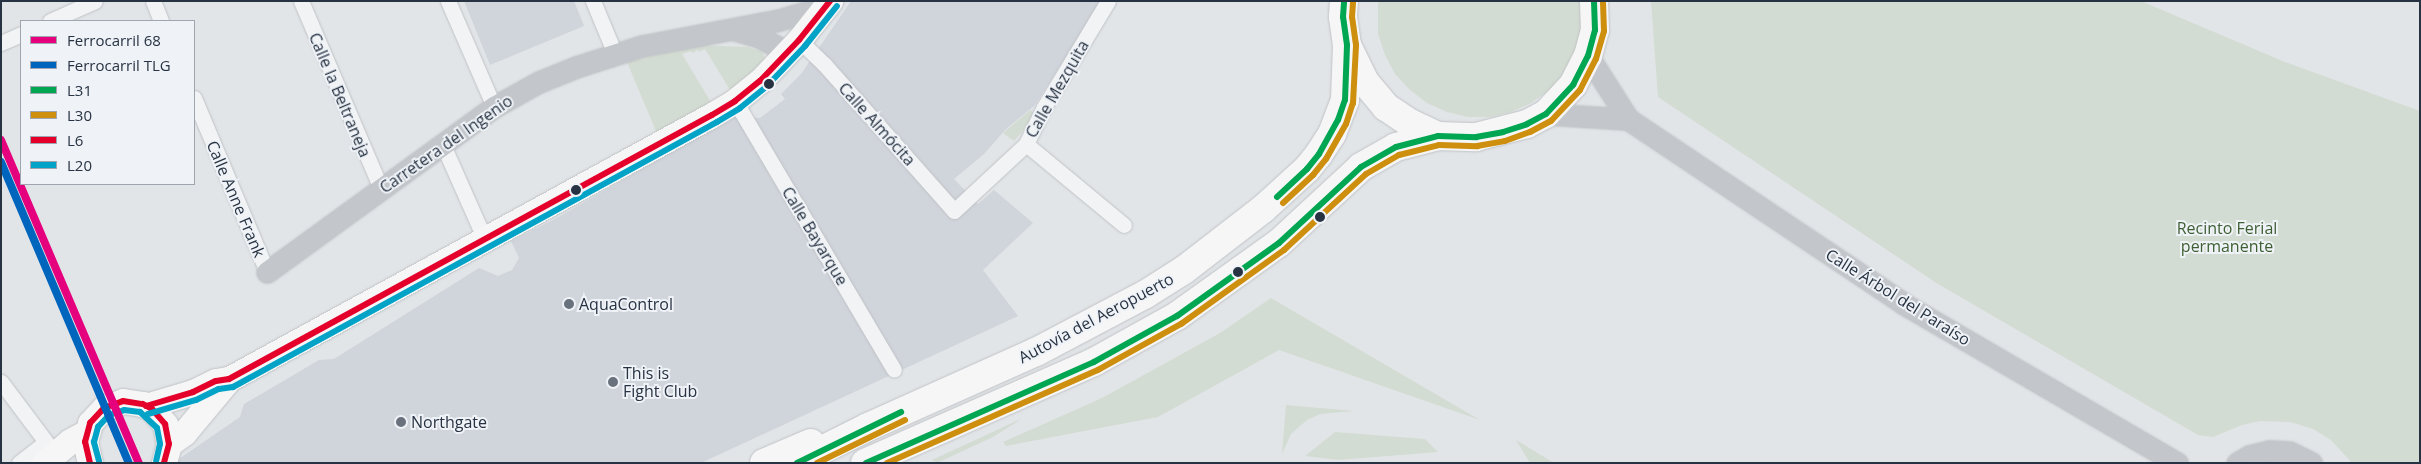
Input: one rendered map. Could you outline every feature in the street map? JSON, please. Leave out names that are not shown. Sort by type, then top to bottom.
[{"type":"highway","points":[[1344,1],[1343,18],[1347,45],[1365,82],[1386,107],[1410,123],[1438,136],[1485,135],[1527,124],[1546,114],[1572,85],[1588,56],[1595,30],[1594,1]]},
{"type":"highway","name":"Autovía del Aeropuerto","points":[[796,463],[868,427],[1036,352],[1146,294],[1184,270],[1263,209],[1308,169],[1332,134],[1345,100],[1347,45]]},
{"type":"highway","name":"Autovía del Aeropuerto","points":[[865,463],[1094,362],[1177,316],[1279,243],[1360,167],[1396,147],[1438,136]]},
{"type":"highway","points":[[764,463],[819,440],[868,427]]},
{"type":"main road","points":[[146,406],[193,392],[216,381],[229,379],[735,101],[760,81],[793,46],[828,4]]},
{"type":"main road","points":[[167,456],[229,379]]},
{"type":"main road","points":[[90,463],[86,452],[87,432],[96,414],[113,403],[133,401],[146,406],[159,416],[164,424],[167,456]]},
{"type":"main road","points":[[48,453],[87,432]]},
{"type":"street","points":[[52,20],[95,1]]},
{"type":"street","points":[[153,1],[161,20]]},
{"type":"street","name":"Calle la Beltraneja","points":[[301,1],[381,189]]},
{"type":"street","points":[[448,1],[494,107]]},
{"type":"street","points":[[593,1],[615,54]]},
{"type":"street","name":"Calle Mezquita","points":[[954,211],[1026,144],[1044,107],[1108,1]]},
{"type":"street","name":"Carretera del Ingenio","points":[[267,272],[494,107],[539,82],[576,67],[642,46],[779,20],[828,4]]},
{"type":"street","name":"Carretera del Ingenio","points":[[730,29],[793,46]]},
{"type":"street","points":[[1,43],[20,34]]},
{"type":"street","name":"Calle Almócita","points":[[793,46],[824,64],[954,211]]},
{"type":"street","points":[[1588,56],[1628,119]]},
{"type":"street","name":"Calle Anne Frank","points":[[195,100],[267,272]]},
{"type":"street","name":"Calle Bayarque","points":[[735,101],[894,370]]},
{"type":"street","points":[[1546,114],[1628,119]]},
{"type":"street","name":"Calle Árbol del Paraíso","points":[[1628,119],[1904,304],[2177,463]]},
{"type":"street","points":[[1026,144],[1124,225]]},
{"type":"street","points":[[443,145],[485,240]]},
{"type":"street","points":[[1,382],[48,453],[19,463]]},
{"type":"street","points":[[900,463],[925,450],[950,426]]},
{"type":"street","points":[[2237,463],[2250,456],[2269,451],[2289,452],[2312,463]]},
{"type":"shaded area","points":[[464,1],[574,1],[584,26],[490,65]]},
{"type":"shaded area","points":[[851,1],[1103,1],[1034,106],[1006,129],[984,154],[954,179],[978,204],[994,190],[1033,223],[983,270],[1018,316],[701,463],[173,463],[240,417],[244,404],[319,360],[334,359],[479,268],[498,276],[512,270],[519,258],[511,241],[555,219],[735,116],[760,118],[785,99],[781,94],[801,74]]},
{"type":"green space","points":[[1378,1],[1581,1],[1580,35],[1574,55],[1563,74],[1549,90],[1531,103],[1511,112],[1490,117],[1468,117],[1447,112],[1427,103],[1410,90],[1395,74],[1385,55],[1378,34]]},
{"type":"green space","name":"Recinto Ferial permanente","points":[[1651,1],[2141,1],[2285,62],[2420,111],[2420,463],[2352,463],[2331,440],[2313,429],[2290,422],[2260,421],[2242,425],[2213,437],[2198,435],[1938,284],[1658,97]]},
{"type":"green space","points":[[694,45],[748,47],[763,52],[765,61],[730,90],[705,49],[699,52],[698,50],[682,54],[712,104],[658,136],[627,62]]},
{"type":"green space","points":[[1030,110],[1037,115],[1014,141],[1003,133]]},
{"type":"green space","points":[[1271,298],[1480,420],[1279,350],[1158,417],[1006,446],[1003,442],[1102,398],[1220,333]]},
{"type":"green space","points":[[1286,405],[1354,411],[1320,414],[1307,420],[1291,434],[1282,454]]},
{"type":"green space","points":[[1023,418],[993,437],[937,463],[932,460]]},
{"type":"green space","points":[[1335,432],[1425,439],[1438,452],[1338,460],[1305,456]]},
{"type":"green space","points":[[1516,440],[1554,463],[1530,463]]},
{"type":"rail line","name":"68","points":[[1,140],[20,184]]},
{"type":"rail line","name":"TLG","points":[[1,162],[129,463]]},
{"type":"rail line","name":"68","points":[[20,185],[139,463]]},
{"type":"transit line","name":"L6","points":[[146,406],[193,392],[216,381],[229,379],[712,115],[735,101],[760,81],[799,40],[830,1]]},
{"type":"transit line","name":"L31","points":[[1277,197],[1307,169],[1319,154],[1338,120],[1345,100],[1347,45],[1343,17],[1344,1]]},
{"type":"transit line","name":"L31","points":[[866,463],[1094,362],[1177,316],[1279,243],[1361,167],[1396,147],[1438,136],[1476,137],[1503,132],[1527,124],[1546,114],[1573,85],[1588,56],[1595,30],[1594,1]]},
{"type":"transit line","name":"L30","points":[[887,463],[1098,370],[1181,324],[1284,250],[1366,174],[1399,155],[1439,145],[1477,146],[1505,141],[1530,132],[1551,121],[1580,90],[1596,59],[1604,31],[1603,1]]},
{"type":"transit line","name":"L30","points":[[1283,203],[1313,175],[1326,159],[1346,124],[1353,103],[1356,45],[1352,17],[1353,2]]},
{"type":"transit line","name":"L20","points":[[148,414],[196,400],[219,389],[233,387],[717,122],[740,108],[766,87],[805,46],[837,6]]},
{"type":"transit line","name":"L6","points":[[90,463],[85,442],[90,423],[104,408],[123,401],[143,404],[152,409],[165,424],[169,444],[164,463]]},
{"type":"transit line","name":"L20","points":[[99,461],[94,442],[98,427],[109,415],[124,410],[140,412],[157,428],[160,444],[156,461]]},
{"type":"transit line","name":"L31","points":[[797,463],[901,412]]},
{"type":"transit line","name":"L30","points":[[817,463],[905,420]]},
{"type":"place","name":"AquaControl","points":[[569,304]]},
{"type":"place","name":"This is Fight Club","points":[[613,382]]},
{"type":"place","name":"Northgate","points":[[401,422]]}]
